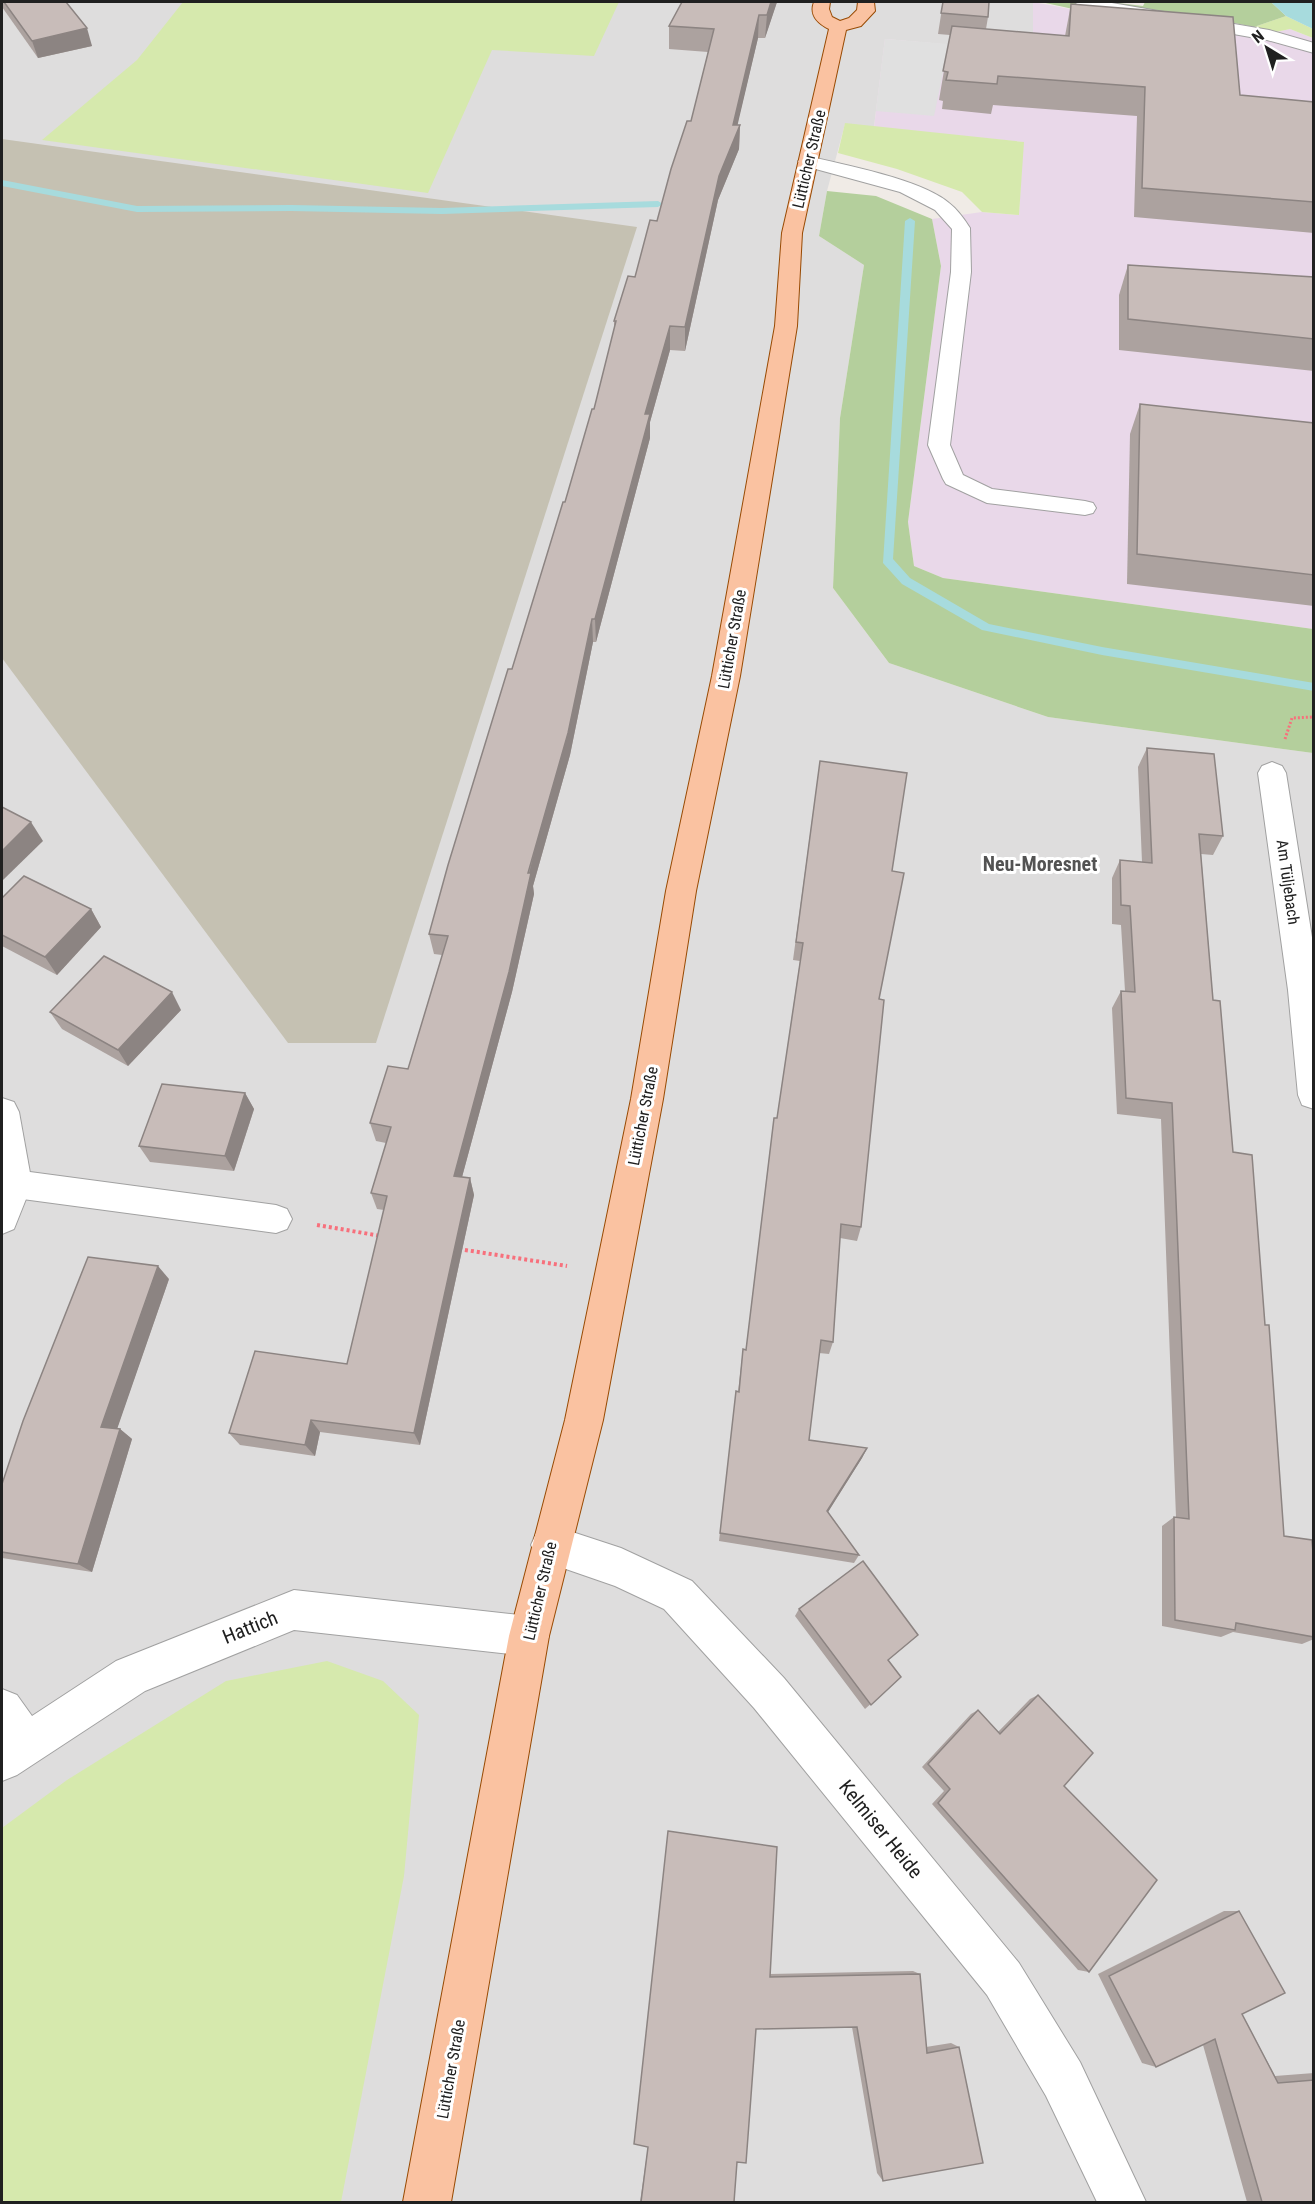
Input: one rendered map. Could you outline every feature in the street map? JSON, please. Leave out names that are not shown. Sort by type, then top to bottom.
[{"type":"main road","points":[[822,2],[820,9],[824,20],[838,27],[855,22],[866,11],[866,2]]},
{"type":"main road","name":"Lütticher Straße","points":[[427,2202],[529,1636],[584,1420],[647,1099],[681,891],[726,676],[786,326],[792,233],[838,27]]},
{"type":"street","name":"Am Tüljebach","points":[[1272,773],[1309,991],[1314,1095]]},
{"type":"street","points":[[2,1112],[15,1184],[2,1218]]},
{"type":"street","name":"Kelmiser Heide","points":[[551,1545],[621,1568],[678,1595],[769,1693],[1003,1979],[1063,2079],[1122,2202]]},
{"type":"street","name":"Hattich","points":[[14,1752],[131,1676],[294,1610],[529,1636]]},
{"type":"street","points":[[2,1710],[14,1752]]},
{"type":"lane","points":[[1082,2],[1269,35],[1314,48]]},
{"type":"lane","points":[[807,161],[906,188],[942,206],[961,228],[961,272],[939,445],[954,479],[987,496],[1085,508]]},
{"type":"lane","points":[[15,1184],[276,1219]]},
{"type":"path","points":[[276,1219],[392,1238]]},
{"type":"path","points":[[450,1247],[612,1274]]},
{"type":"shaded area","points":[[2,2],[1033,2],[1034,52],[885,39],[874,127],[845,124],[827,191],[819,236],[864,265],[840,418],[833,588],[889,663],[1048,717],[1313,753],[1313,2202],[2,2202]]},
{"type":"shaded area","points":[[1033,2],[1096,14],[1200,16],[1276,32],[1290,29],[1313,38],[1313,629],[943,578],[914,566],[908,522],[941,266],[932,219],[982,212],[1019,215],[1023,142],[874,127],[885,39],[1033,52]]},
{"type":"shaded area","points":[[885,39],[949,44],[934,116],[876,111]]},
{"type":"shaded area","points":[[2,139],[637,227],[376,1043],[288,1043],[2,658]]},
{"type":"green space","points":[[183,2],[619,2],[594,56],[492,50],[428,193],[42,140],[137,60]]},
{"type":"green space","points":[[1041,2],[1110,2],[1143,6],[1145,2],[1271,2],[1286,16],[1254,27],[1200,16],[1096,14]]},
{"type":"green space","points":[[1286,16],[1313,29],[1313,38],[1290,29],[1276,32],[1254,27]]},
{"type":"green space","points":[[845,123],[1024,142],[1019,215],[982,212],[962,192],[897,169],[838,153]]},
{"type":"green space","points":[[827,191],[876,196],[932,219],[941,266],[908,522],[914,566],[943,578],[1313,629],[1313,753],[1048,717],[889,663],[833,588],[840,418],[864,265],[819,236]]},
{"type":"green space","points":[[327,1661],[383,1681],[419,1715],[404,1876],[341,2202],[2,2202],[2,1828],[67,1780],[226,1681]]},
{"type":"water","points":[[1271,2],[1313,2],[1313,29],[1286,16]]},
{"type":"building","points":[[4,2],[66,2],[87,28],[32,41]]},
{"type":"building","points":[[682,2],[771,2],[767,15],[759,15],[733,125],[740,125],[719,176],[685,327],[670,326],[645,414],[650,414],[595,619],[592,619],[568,733],[528,873],[531,873],[509,972],[454,1176],[470,1178],[414,1433],[311,1420],[305,1445],[229,1433],[255,1351],[347,1364],[387,1196],[371,1193],[391,1127],[370,1123],[388,1066],[408,1069],[448,936],[429,934],[448,865],[508,669],[512,669],[592,409],[594,409],[616,321],[614,321],[628,276],[635,277],[650,220],[657,221],[687,121],[691,121],[714,29],[669,26]]},
{"type":"building","points":[[943,2],[989,2],[988,17],[941,13]]},
{"type":"building","points":[[1071,4],[1233,17],[1240,95],[1314,102],[1314,202],[1142,188],[1145,87],[998,76],[997,84],[946,80],[948,72],[943,71],[952,26],[1069,36]]},
{"type":"building","points":[[1128,265],[1314,277],[1314,339],[1128,319]]},
{"type":"building","points":[[1140,404],[1314,423],[1314,575],[1137,554]]},
{"type":"building","points":[[1147,748],[1214,754],[1223,836],[1199,834],[1213,1000],[1220,1001],[1233,1152],[1252,1155],[1265,1325],[1269,1325],[1284,1536],[1312,1540],[1314,1637],[1236,1623],[1235,1630],[1175,1620],[1174,1517],[1189,1519],[1172,1103],[1126,1098],[1121,991],[1135,992],[1130,906],[1121,905],[1120,860],[1152,863]]},
{"type":"building","points":[[820,761],[907,773],[892,871],[904,873],[879,999],[884,1000],[861,1227],[841,1224],[833,1342],[821,1340],[809,1440],[867,1448],[827,1511],[859,1555],[720,1533],[736,1391],[739,1392],[743,1349],[746,1350],[774,1118],[777,1118],[803,943],[796,942]]},
{"type":"building","points":[[2,807],[31,822],[2,851]]},
{"type":"building","points":[[24,876],[91,909],[45,957],[2,935],[2,898]]},
{"type":"building","points":[[104,956],[172,992],[118,1050],[50,1012]]},
{"type":"building","points":[[162,1084],[245,1093],[225,1156],[139,1146]]},
{"type":"building","points":[[88,1257],[158,1266],[101,1427],[120,1429],[78,1564],[2,1552],[2,1484],[23,1421]]},
{"type":"building","points":[[863,1561],[918,1635],[888,1660],[901,1677],[871,1705],[799,1609]]},
{"type":"building","points":[[1038,1695],[1093,1753],[1064,1786],[1157,1880],[1089,1972],[938,1803],[950,1789],[928,1764],[978,1710],[1000,1734]]},
{"type":"building","points":[[668,1831],[777,1847],[770,1977],[920,1974],[927,2053],[959,2047],[983,2163],[883,2181],[857,2027],[756,2029],[746,2163],[737,2162],[734,2202],[641,2202],[648,2147],[634,2144]]},
{"type":"building","points":[[1239,1911],[1285,1993],[1242,2014],[1278,2083],[1314,2080],[1314,2202],[1262,2202],[1215,2039],[1156,2067],[1109,1976]]},
{"type":"waterway","points":[[2,183],[137,209],[291,208],[442,211],[658,204]]},
{"type":"waterway","points":[[910,221],[887,560],[906,581],[986,627],[1102,651],[1314,687]]},
{"type":"district","name":"Neu-Moresnet","points":[[1040,864]]}]
